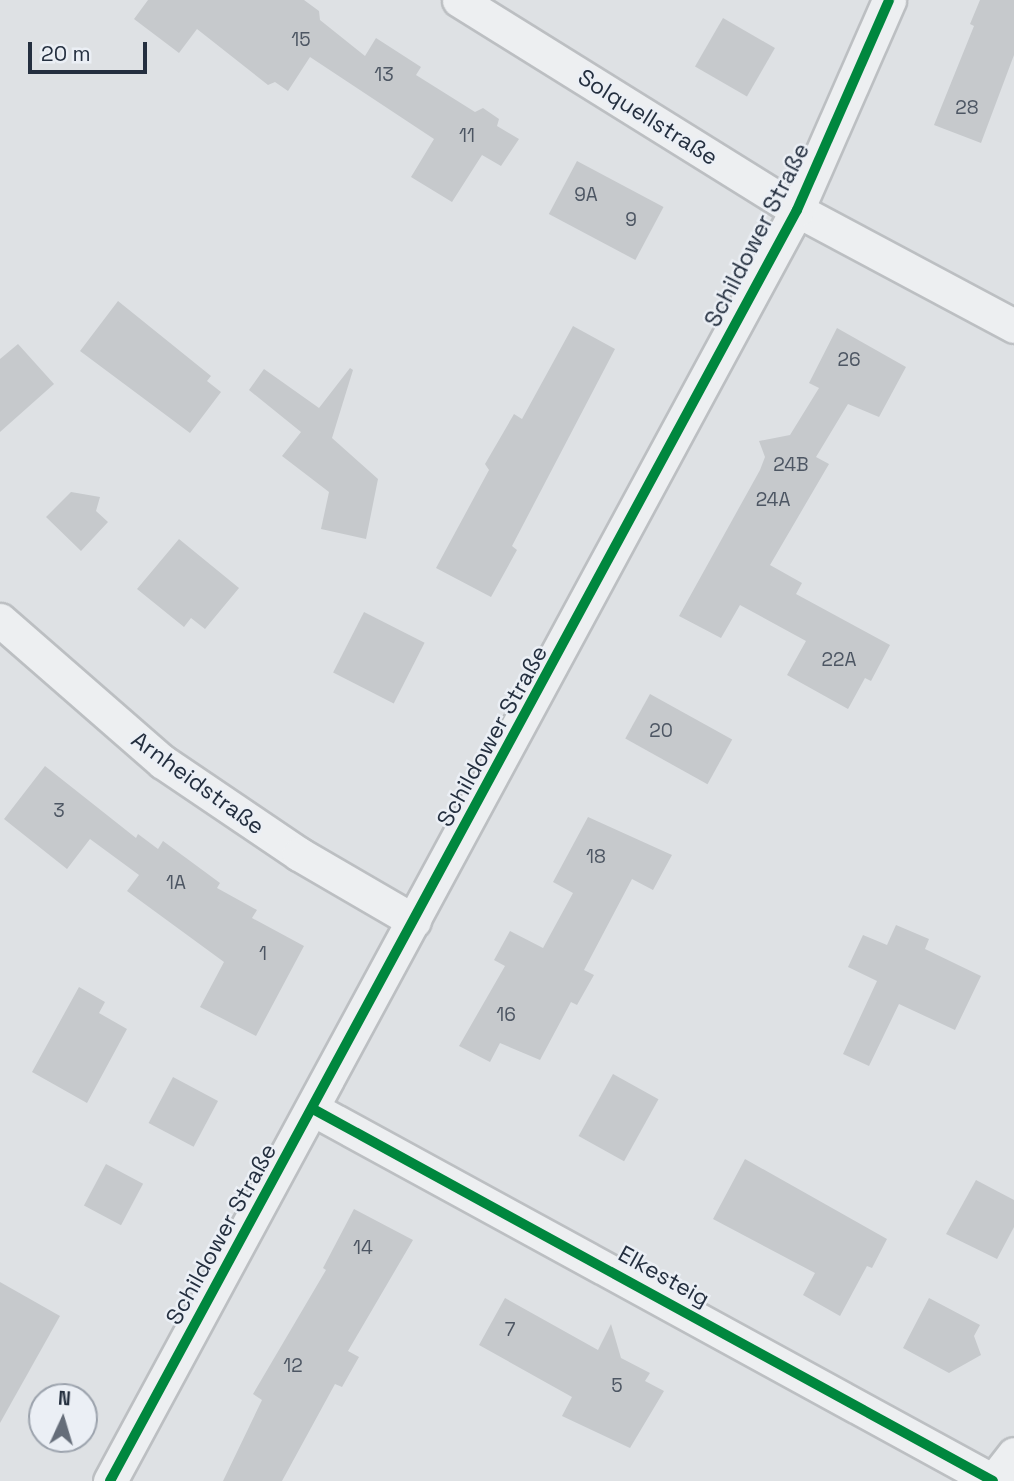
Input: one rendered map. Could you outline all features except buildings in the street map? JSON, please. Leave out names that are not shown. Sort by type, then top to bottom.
[{"type":"street","name":"Solquellstraße","points":[[459,0],[797,210],[1014,326]]},
{"type":"street","name":"Schildower Straße","points":[[110,1481],[313,1110],[797,210],[889,0]]},
{"type":"street","name":"Arnheidstraße","points":[[0,620],[163,762],[299,854],[414,921]]},
{"type":"street","name":"Elkesteig","points":[[313,1110],[993,1481]]},
{"type":"street","points":[[993,1481],[1014,1454]]},
{"type":"cycle path","points":[[110,1481],[797,210],[889,0]]},
{"type":"cycle path","points":[[313,1109],[993,1481]]}]
